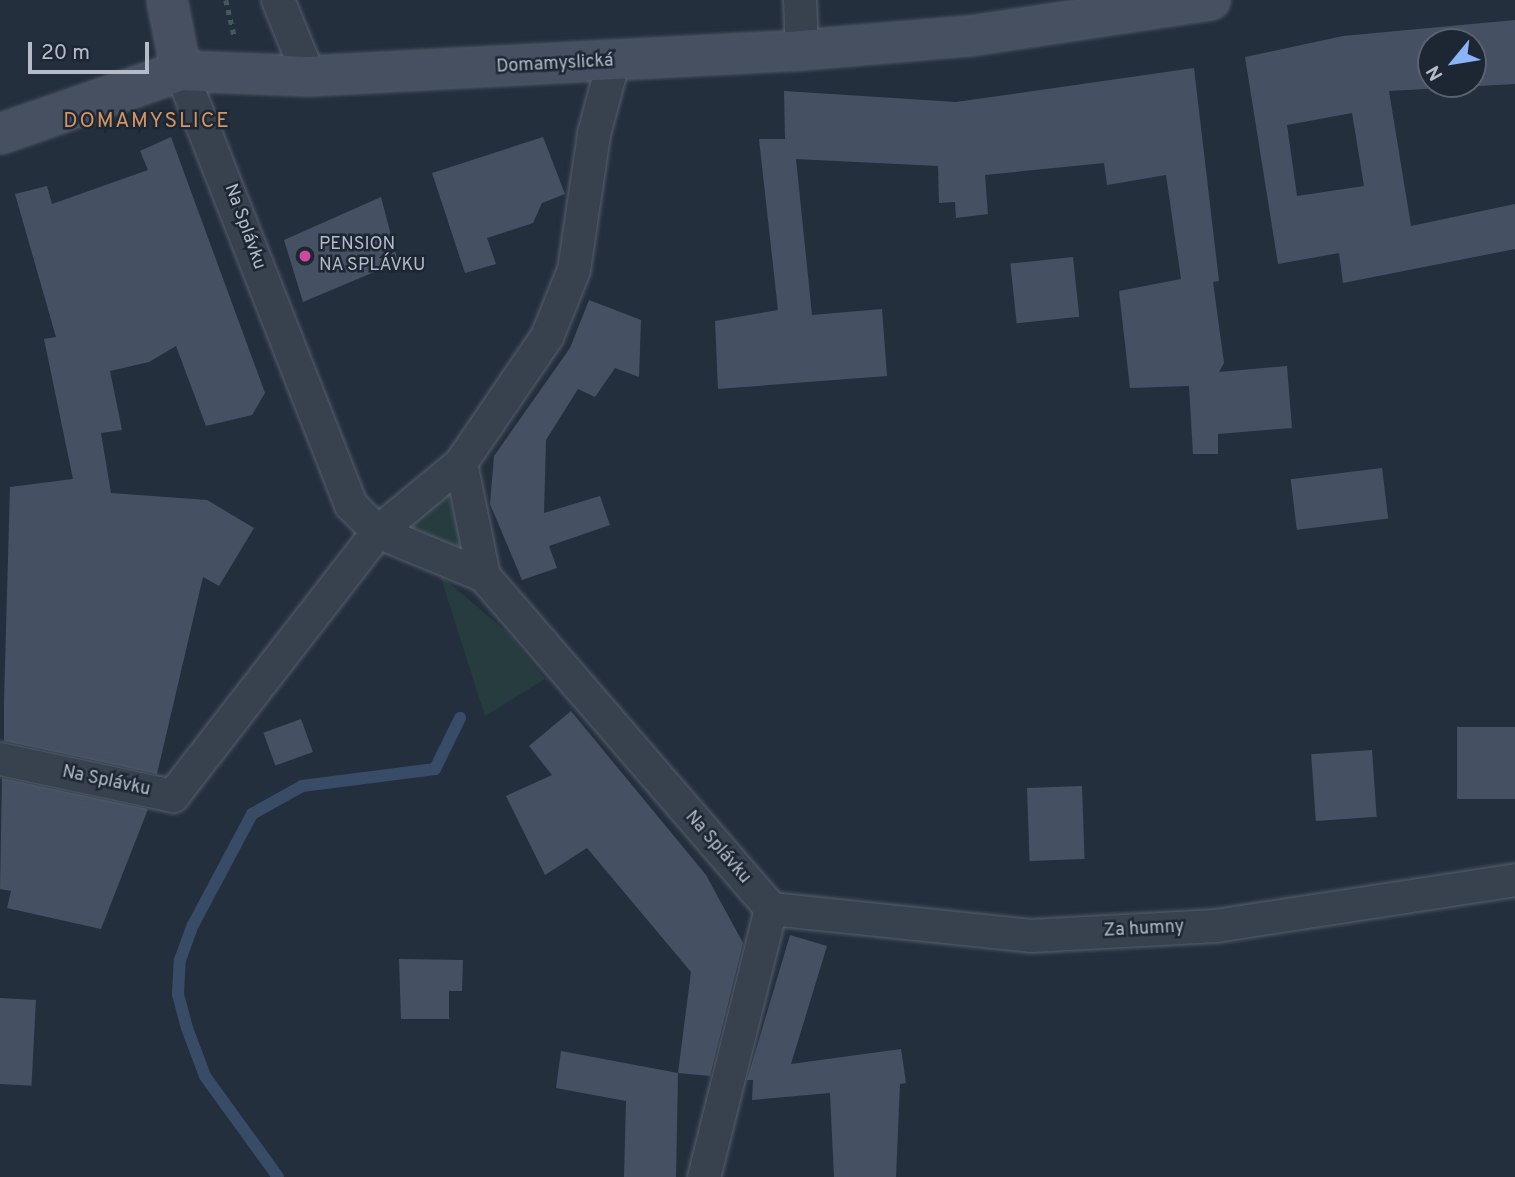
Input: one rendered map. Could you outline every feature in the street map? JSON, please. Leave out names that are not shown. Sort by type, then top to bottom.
[{"type":"street","points":[[166,0],[181,71]]},
{"type":"street","points":[[278,0],[309,76]]},
{"type":"street","points":[[800,0],[802,50]]},
{"type":"street","name":"Domamyslická","points":[[0,134],[181,71],[309,76],[613,63],[802,50],[970,36],[1210,0]]},
{"type":"street","name":"Na Splávku","points":[[0,759],[173,796],[378,532],[461,463],[547,337],[574,270],[594,134],[613,63]]},
{"type":"street","name":"Na Splávku","points":[[181,71],[333,472],[351,505],[378,532],[484,576],[771,909]]},
{"type":"street","name":"Na Splávku","points":[[461,463],[484,576]]},
{"type":"street","name":"Za humny","points":[[771,909],[1031,936],[1216,926],[1515,880]]},
{"type":"street","points":[[704,1177],[771,909]]},
{"type":"green space","points":[[448,495],[464,544],[461,552],[407,535],[406,524]]},
{"type":"green space","points":[[440,575],[508,633],[545,679],[485,716]]},
{"type":"building","points":[[1515,20],[1515,84],[1487,86],[1487,28],[1429,28]]},
{"type":"building","points":[[1417,29],[1417,89],[1389,91],[1411,226],[1515,204],[1515,249],[1343,283],[1339,253],[1278,264],[1245,57],[1343,36]],"holes":[[[1352,113],[1364,186],[1297,196],[1287,125]]]},
{"type":"building","points":[[1194,68],[1219,281],[1213,282],[1224,363],[1219,372],[1287,366],[1292,428],[1218,434],[1218,454],[1193,454],[1189,386],[1130,388],[1119,291],[1181,279],[1166,175],[1107,185],[1104,163],[985,175],[988,214],[956,218],[955,202],[939,203],[938,166],[796,159],[812,315],[882,309],[887,376],[718,389],[715,321],[778,310],[759,139],[785,139],[784,91],[956,102]]},
{"type":"building","points":[[171,137],[265,393],[252,415],[206,426],[176,346],[149,362],[110,371],[122,430],[101,433],[111,493],[207,500],[254,528],[219,586],[203,577],[157,774],[4,741],[10,487],[73,479],[44,339],[56,337],[15,194],[47,186],[52,204],[148,170],[140,151]]},
{"type":"building","points":[[543,137],[565,194],[542,203],[533,223],[487,238],[496,264],[465,273],[432,173]]},
{"type":"building","points":[[381,197],[398,262],[303,302],[284,240]]},
{"type":"building","points":[[1073,257],[1079,317],[1017,323],[1010,264]]},
{"type":"building","points":[[589,300],[641,320],[639,377],[615,368],[595,397],[578,389],[546,440],[544,513],[600,496],[610,525],[549,546],[557,568],[522,580],[490,504],[494,456],[570,348]]},
{"type":"building","points":[[1382,468],[1388,519],[1297,530],[1291,479]]},
{"type":"building","points":[[571,711],[706,875],[743,943],[710,1076],[678,1073],[691,972],[587,848],[545,875],[506,796],[552,775],[529,746]]},
{"type":"building","points":[[301,719],[313,752],[275,766],[263,733]]},
{"type":"building","points":[[1457,727],[1515,727],[1515,799],[1457,799]]},
{"type":"building","points":[[1372,750],[1377,817],[1316,821],[1311,754]]},
{"type":"building","points":[[2,778],[148,809],[101,929],[7,908],[11,891],[0,889]]},
{"type":"building","points":[[1082,786],[1085,859],[1030,861],[1027,788]]},
{"type":"building","points":[[790,935],[827,946],[791,1064],[901,1049],[906,1083],[900,1084],[896,1177],[834,1177],[830,1093],[752,1100],[753,1080],[747,1080]]},
{"type":"building","points":[[399,959],[463,960],[462,991],[449,991],[449,1019],[401,1019]]},
{"type":"building","points":[[0,998],[36,1000],[31,1086],[0,1084]]},
{"type":"building","points":[[561,1051],[678,1073],[676,1177],[624,1177],[626,1101],[556,1088]]},
{"type":"waterway","points":[[278,1177],[205,1076],[187,1028],[178,994],[180,960],[193,925],[252,814],[302,786],[435,769],[460,718]]},
{"type":"place","name":"PENSION NA SPLÁVKU","points":[[305,256]]},
{"type":"district","name":"DOMAMYSLICE","points":[[147,122]]}]
